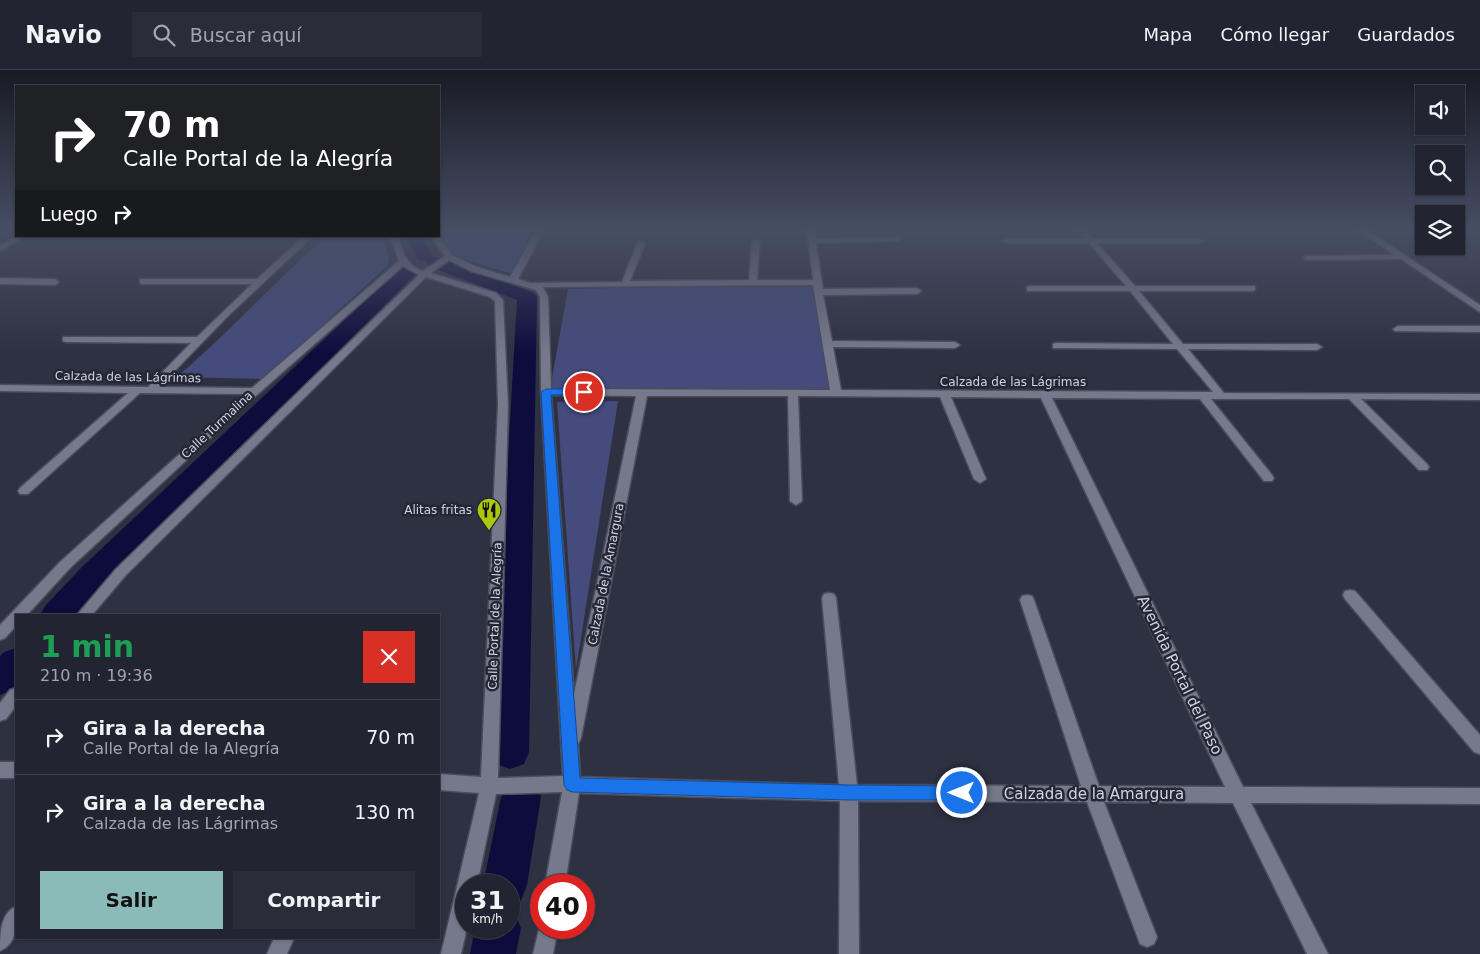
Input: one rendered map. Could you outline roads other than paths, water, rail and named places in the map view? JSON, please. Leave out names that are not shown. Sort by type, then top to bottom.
[{"type":"street","points":[[151,389],[271,271]]},
{"type":"street","name":"Calle Turmalina","points":[[19,614],[66,565],[255,390],[392,271]]},
{"type":"street","name":"Calle Portal de la Alegría","points":[[416,271],[493,295],[499,300],[503,405],[489,786],[469,874]]},
{"type":"street","points":[[85,614],[121,572],[428,271]]},
{"type":"street","points":[[482,271],[539,288],[544,297],[546,392],[572,785],[557,874]]},
{"type":"street","points":[[513,280],[518,271]]},
{"type":"street","points":[[625,284],[630,271]]},
{"type":"street","points":[[753,283],[754,271]]},
{"type":"street","points":[[815,271],[836,394]]},
{"type":"street","points":[[1117,271],[1221,396]]},
{"type":"street","points":[[1423,271],[1480,310]]},
{"type":"street","points":[[0,280],[55,282]]},
{"type":"street","points":[[143,281],[259,282]]},
{"type":"street","points":[[527,285],[753,283],[917,291]]},
{"type":"street","points":[[1030,289],[1252,288]]},
{"type":"street","points":[[1398,329],[1480,329]]},
{"type":"street","points":[[66,339],[201,340]]},
{"type":"street","points":[[828,344],[955,345]]},
{"type":"street","points":[[1056,346],[1181,348],[1317,347]]},
{"type":"street","name":"Calzada de las Lágrimas","points":[[0,388],[255,390]]},
{"type":"street","points":[[24,491],[138,389]]},
{"type":"street","name":"Calzada de las Lágrimas","points":[[546,392],[1479,398]]},
{"type":"street","name":"Calzada de la Amargura","points":[[570,755],[642,393]]},
{"type":"street","points":[[792,394],[796,501]]},
{"type":"street","points":[[944,394],[980,478]]},
{"type":"street","name":"Avenida Portal del Paso","points":[[1045,395],[1238,795],[1318,954]]},
{"type":"street","points":[[1203,396],[1268,478]]},
{"type":"street","points":[[1352,397],[1424,467]]},
{"type":"street","points":[[1350,595],[1480,747]]},
{"type":"street","points":[[828,598],[849,792],[849,954]]},
{"type":"street","points":[[1027,600],[1093,794],[1148,936]]},
{"type":"street","name":"Calle Turmalina","points":[[0,634],[15,618]]},
{"type":"street","points":[[0,714],[15,696]]},
{"type":"street","points":[[0,770],[15,770]]},
{"type":"street","name":"Calzada de la Amargura","points":[[440,782],[489,786],[572,785],[849,792],[1480,796]]},
{"type":"street","points":[[0,941],[15,918]]},
{"type":"street","name":"Calle Portal de la Alegría","points":[[451,954],[455,936]]},
{"type":"street","points":[[543,954],[546,939]]},
{"type":"waterway","points":[[58,614],[93,575],[408,271]]},
{"type":"waterway","points":[[459,271],[527,297],[510,752]]},
{"type":"waterway","points":[[0,680],[15,663]]},
{"type":"waterway","points":[[507,874],[521,797]]},
{"type":"waterway","points":[[493,954],[496,939]]},
{"type":"place","name":"Alitas fritas","points":[[489,531]]}]
